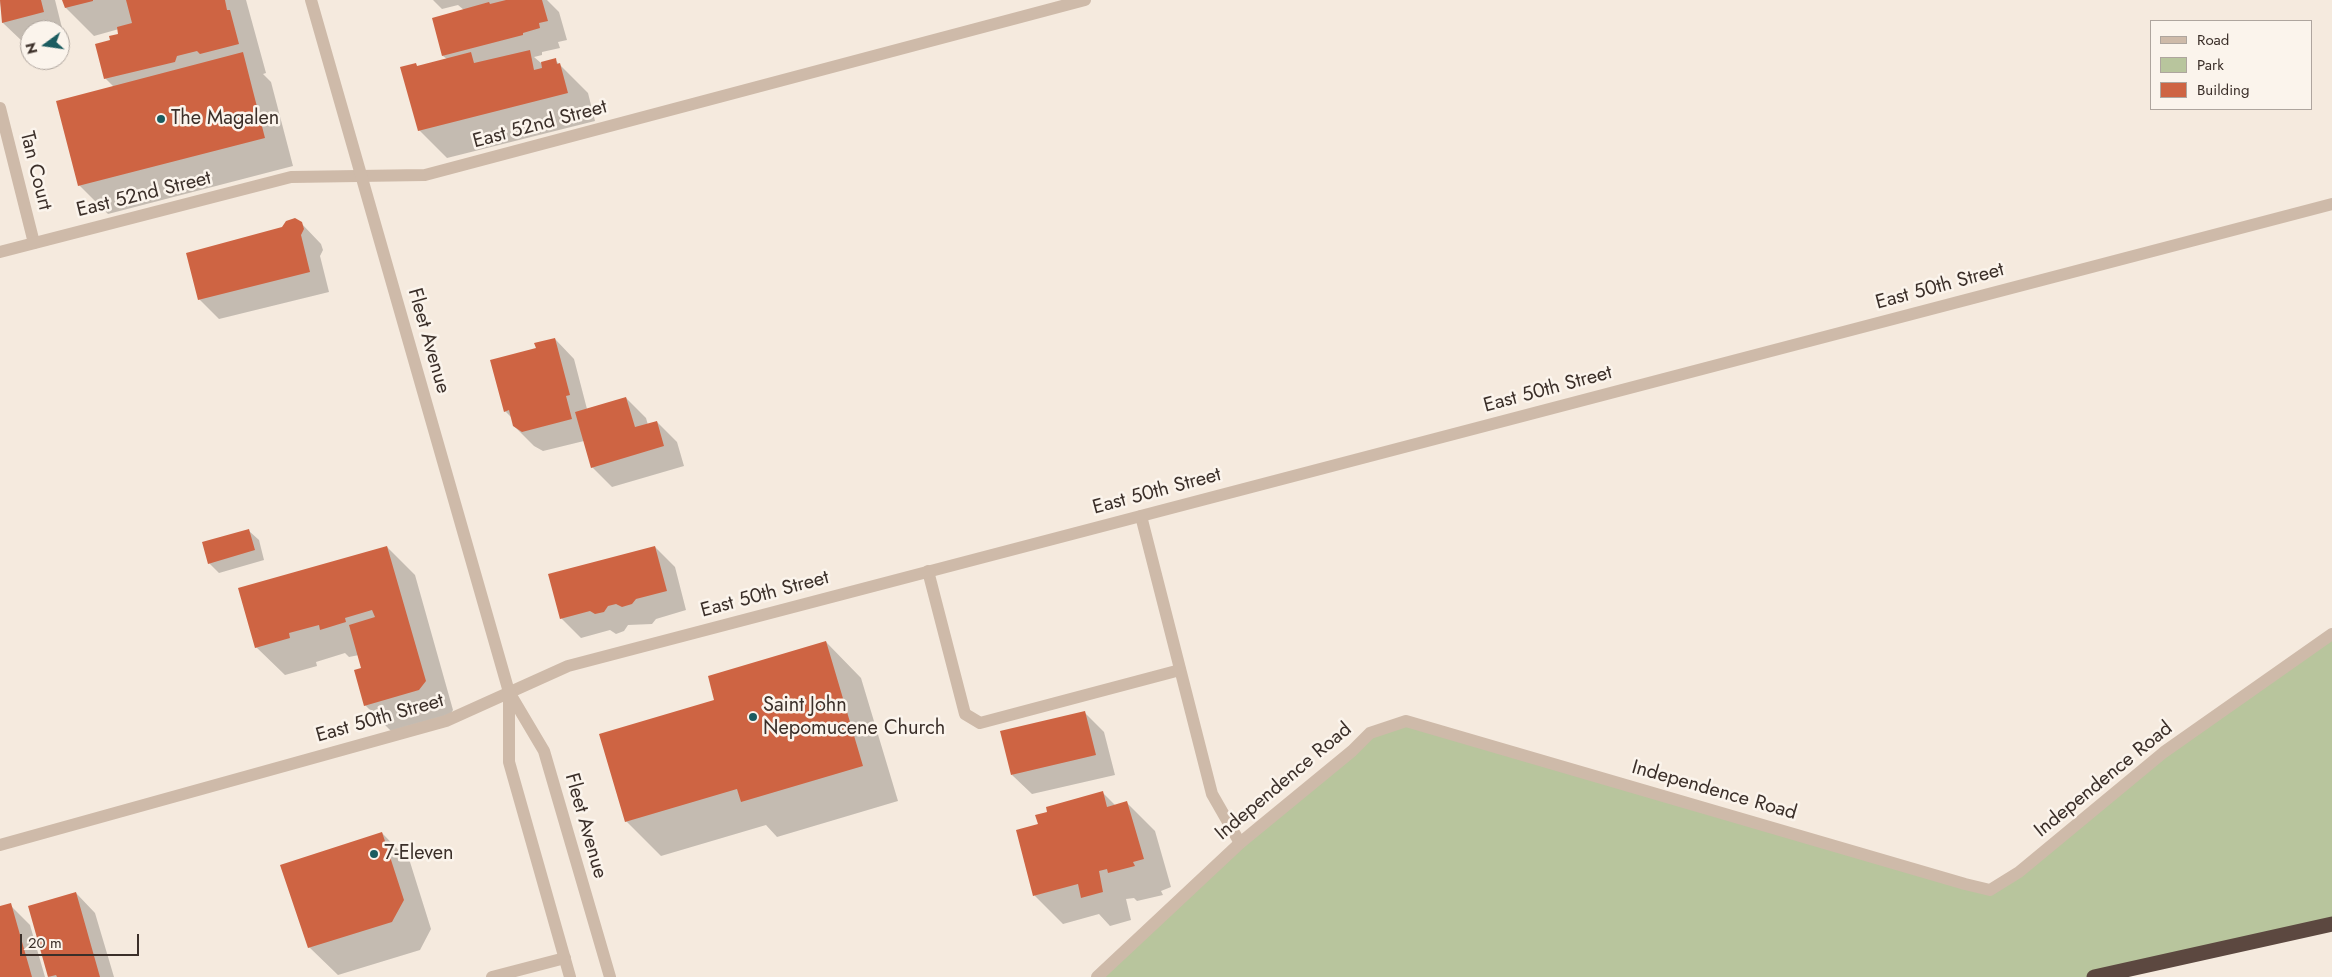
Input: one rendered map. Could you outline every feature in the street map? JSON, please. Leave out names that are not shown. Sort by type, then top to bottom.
[{"type":"highway","points":[[2094,977],[2332,924]]},
{"type":"street","name":"Fleet Avenue","points":[[310,0],[509,692],[544,751],[610,977]]},
{"type":"street","name":"East 52nd Street","points":[[0,252],[292,176],[425,175],[1085,0]]},
{"type":"street","name":"Tan Court","points":[[0,108],[34,243]]},
{"type":"street","name":"East 50th Street","points":[[0,845],[446,721],[568,666],[2332,204]]},
{"type":"street","points":[[1141,516],[1212,794],[1240,843]]},
{"type":"street","points":[[928,571],[965,714],[980,723],[1180,670]]},
{"type":"street","name":"Independence Road","points":[[1097,977],[1240,843],[1352,751],[1370,733],[1406,721],[1990,890],[2019,872],[2164,752],[2332,634]]},
{"type":"street","name":"Fleet Avenue","points":[[509,692],[509,762],[570,977]]},
{"type":"street","points":[[493,977],[565,958]]},
{"type":"green space","points":[[2332,634],[2332,924],[2094,977],[1097,977],[1370,733],[1406,721],[1990,889],[2164,752]]},
{"type":"building","points":[[0,0],[41,0],[44,12],[2,23]]},
{"type":"building","points":[[62,0],[93,0],[93,1],[65,8]]},
{"type":"building","points":[[126,0],[225,0],[227,10],[230,10],[239,44],[200,54],[197,51],[177,56],[175,62],[104,79],[95,44],[110,40],[109,36],[118,34],[117,27],[132,23]]},
{"type":"building","points":[[506,0],[542,0],[548,21],[539,23],[540,28],[523,33],[523,35],[442,56],[432,18],[489,2],[490,4]]},
{"type":"building","points":[[530,50],[534,70],[542,68],[541,62],[556,58],[557,64],[560,63],[568,93],[418,131],[400,67],[416,63],[417,66],[471,52],[474,63]]},
{"type":"building","name":"The Magalen","points":[[243,52],[265,138],[78,186],[56,101]]},
{"type":"building","points":[[295,218],[302,222],[304,229],[301,235],[310,272],[198,300],[186,253],[282,227],[286,221]]},
{"type":"building","points":[[555,338],[570,395],[566,396],[572,419],[522,432],[513,426],[509,410],[504,412],[490,360],[536,348],[534,343]]},
{"type":"building","points":[[626,397],[635,427],[657,421],[664,446],[591,468],[575,412]]},
{"type":"building","points":[[249,529],[255,550],[208,564],[202,542]]},
{"type":"building","points":[[387,546],[426,681],[419,690],[364,706],[354,670],[361,668],[349,625],[375,617],[372,610],[345,618],[346,622],[320,630],[319,625],[289,633],[290,638],[255,648],[238,588]]},
{"type":"building","points":[[655,546],[667,591],[636,599],[632,604],[622,607],[616,604],[608,606],[604,612],[595,614],[590,611],[560,619],[548,574]]},
{"type":"building","name":"Saint John Nepomucene Church","points":[[826,641],[863,766],[741,802],[737,789],[625,822],[599,734],[714,700],[708,676]]},
{"type":"building","points":[[1085,711],[1096,755],[1011,775],[1000,731]]},
{"type":"building","points":[[1103,791],[1107,807],[1127,801],[1144,859],[1133,862],[1135,866],[1108,873],[1107,869],[1099,871],[1103,892],[1081,898],[1078,884],[1033,896],[1016,830],[1038,824],[1035,815],[1047,812],[1046,807]]},
{"type":"building","points":[[382,832],[404,900],[392,922],[308,948],[280,865]]},
{"type":"building","points":[[76,892],[100,977],[57,977],[56,975],[48,977],[28,906]]},
{"type":"building","points":[[11,903],[32,977],[0,977],[0,906]]},
{"type":"place","name":"The Magalen","points":[[161,119]]},
{"type":"place","name":"Saint John Nepomucene Church","points":[[753,717]]},
{"type":"place","name":"7-Eleven","points":[[374,854]]}]
